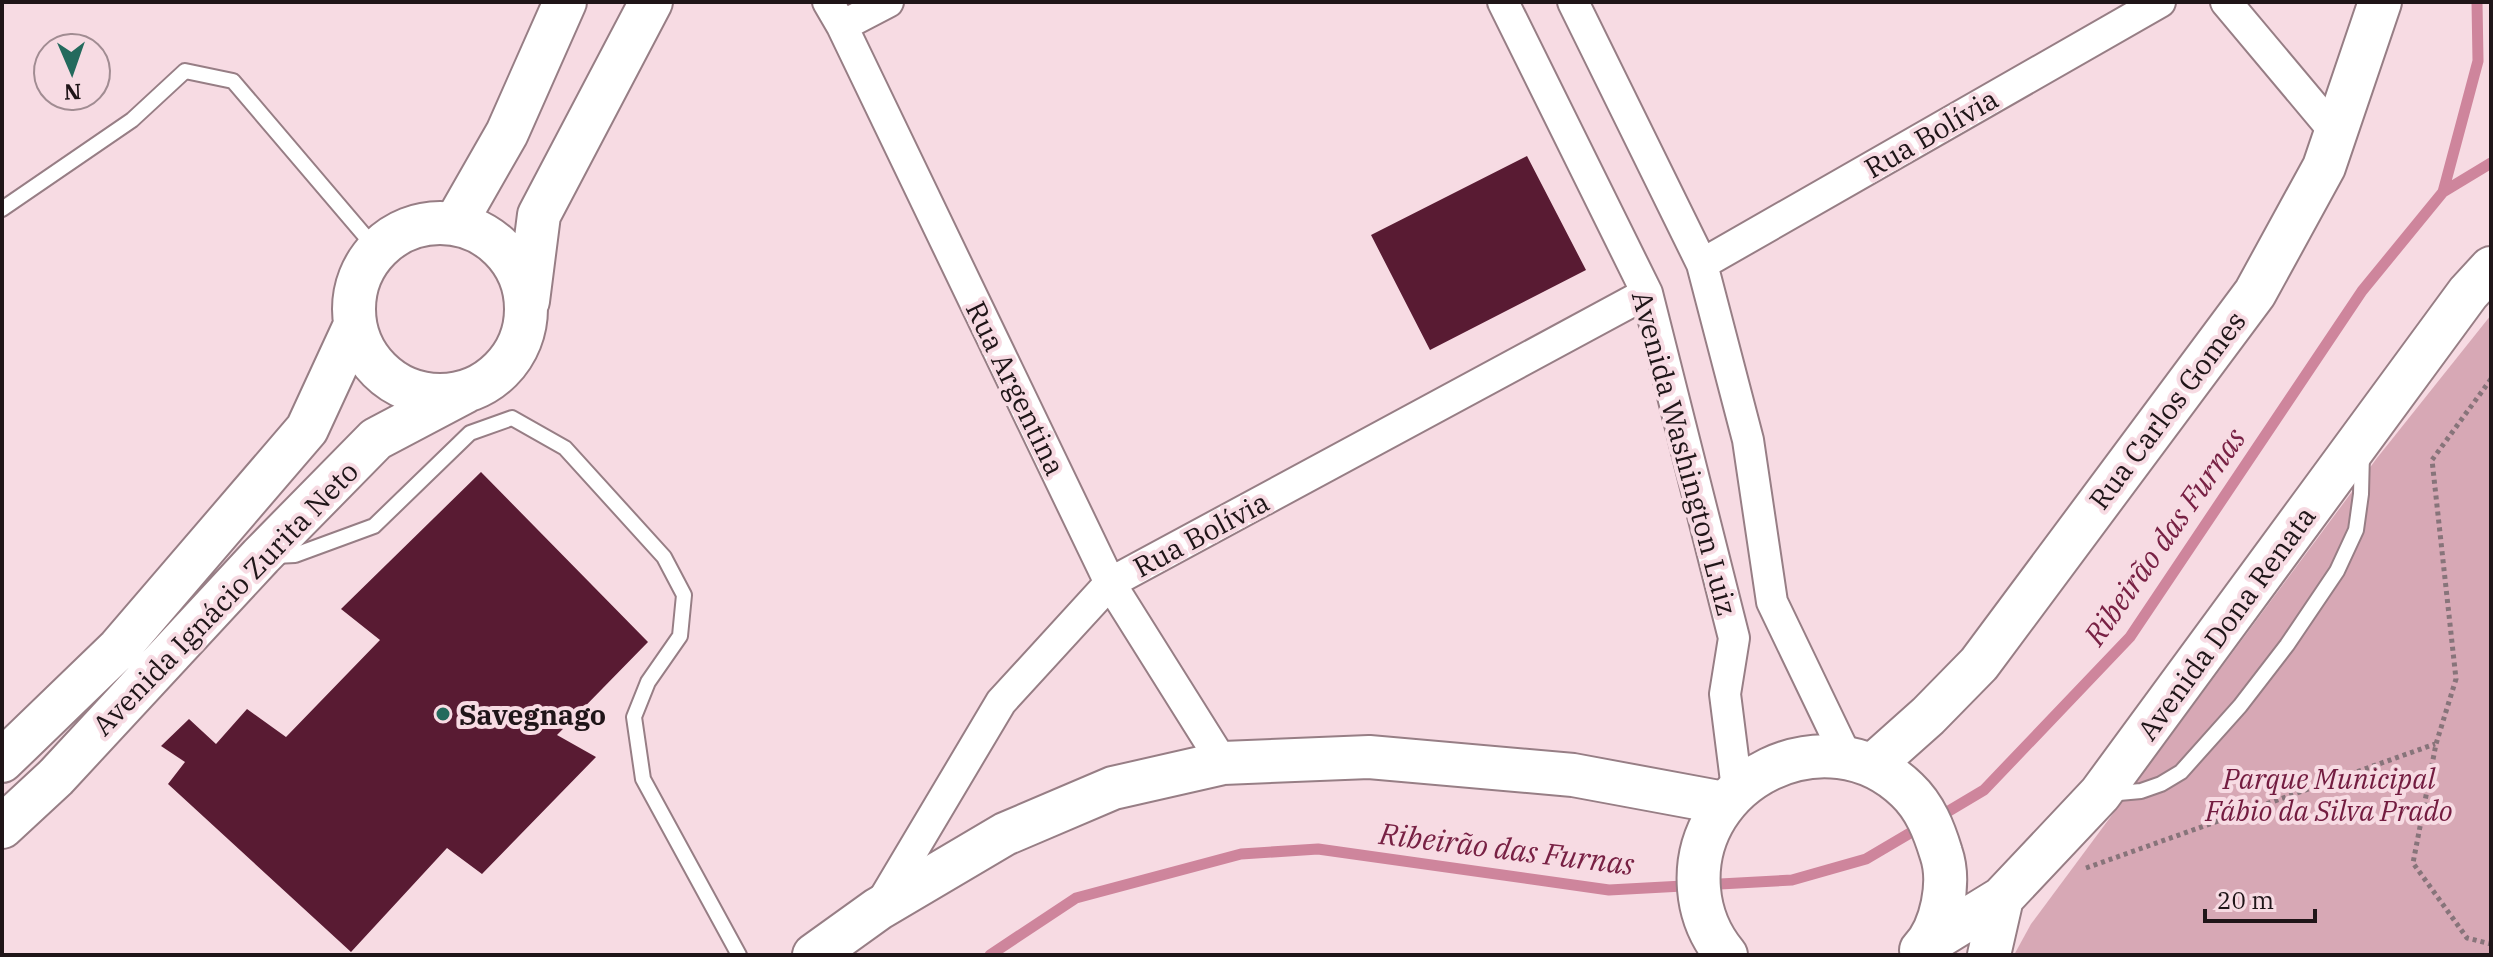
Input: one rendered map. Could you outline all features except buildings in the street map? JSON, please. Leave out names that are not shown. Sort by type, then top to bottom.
[{"type":"main road","points":[[455,224],[507,133],[565,2]]},
{"type":"main road","points":[[527,306],[520,277],[505,253],[483,234],[455,224],[426,224],[413,228],[400,233],[377,250],[361,274],[354,301],[355,325],[364,352],[383,374],[408,390],[436,395],[465,392],[491,379],[510,360],[523,334],[527,306],[539,215],[651,2]]},
{"type":"main road","name":"Rua Carlos Gomes","points":[[1860,762],[1928,716],[1979,664],[2255,293],[2324,167],[2380,2]]},
{"type":"main road","name":"Avenida Dona Renata","points":[[1922,949],[2002,898],[2100,794],[2468,293],[2491,268]]},
{"type":"main road","name":"Avenida Ignácio Zurita Neto","points":[[2,761],[119,648],[307,429],[355,325]]},
{"type":"main road","name":"Avenida Ignácio Zurita Neto","points":[[2,827],[56,777],[261,556],[376,439],[465,392]]},
{"type":"main road","points":[[1726,955],[1715,941],[1701,908],[1698,871],[1722,809],[1770,767],[1808,756],[1860,762],[1907,789],[1932,823],[1945,863],[1943,905],[1922,949]]},
{"type":"main road","points":[[814,955],[878,909],[1019,828],[1113,788],[1223,763],[1369,757],[1573,775],[1722,809]]},
{"type":"main road","points":[[1989,955],[2002,898]]},
{"type":"street","points":[[835,14],[888,2]]},
{"type":"street","name":"Avenida Washington Luiz","points":[[1503,2],[1647,293],[1734,638],[1725,694],[1722,809]]},
{"type":"street","name":"Avenida Washington Luiz","points":[[1573,2],[1702,264],[1748,440],[1772,602],[1860,762]]},
{"type":"street","name":"Rua Bolívia","points":[[1702,264],[2160,2]]},
{"type":"street","points":[[2226,2],[2335,132]]},
{"type":"street","name":"Rua Argentina","points":[[835,14],[1110,583],[1223,763]]},
{"type":"street","name":"Rua Bolívia","points":[[878,909],[1001,702],[1110,583],[1647,293]]},
{"type":"lane","points":[[2,209],[132,120],[185,71],[233,81],[377,250]]},
{"type":"lane","points":[[261,556],[295,555],[374,526],[470,433],[512,418],[565,448],[664,557],[684,595],[680,636],[648,682],[634,717],[643,779],[739,955]]},
{"type":"lane","points":[[2100,794],[2141,791],[2181,772],[2240,706],[2287,645],[2337,571],[2356,530],[2363,470],[2361,441]]},
{"type":"path","points":[[2491,379],[2432,460],[2456,679],[2436,744],[2413,863],[2467,938],[2491,944]]},
{"type":"path","points":[[2077,872],[2436,744]]},
{"type":"green space","name":"Parque Municipal Fábio da Silva Prado","points":[[2491,315],[2491,955],[2014,955],[2031,924],[2377,458]]},
{"type":"waterway","name":"Ribeirão das Furnas","points":[[2443,192],[2478,61],[2477,2]]},
{"type":"waterway","name":"Ribeirão das Furnas","points":[[1937,818],[1984,790],[2130,637],[2362,291],[2443,192],[2491,163]]},
{"type":"waterway","name":"Ribeirão das Furnas","points":[[990,955],[1076,898],[1241,854],[1318,849],[1609,890],[1792,880],[1866,859],[1922,826]]},
{"type":"place","name":"Savegnago","points":[[443,714]]}]
